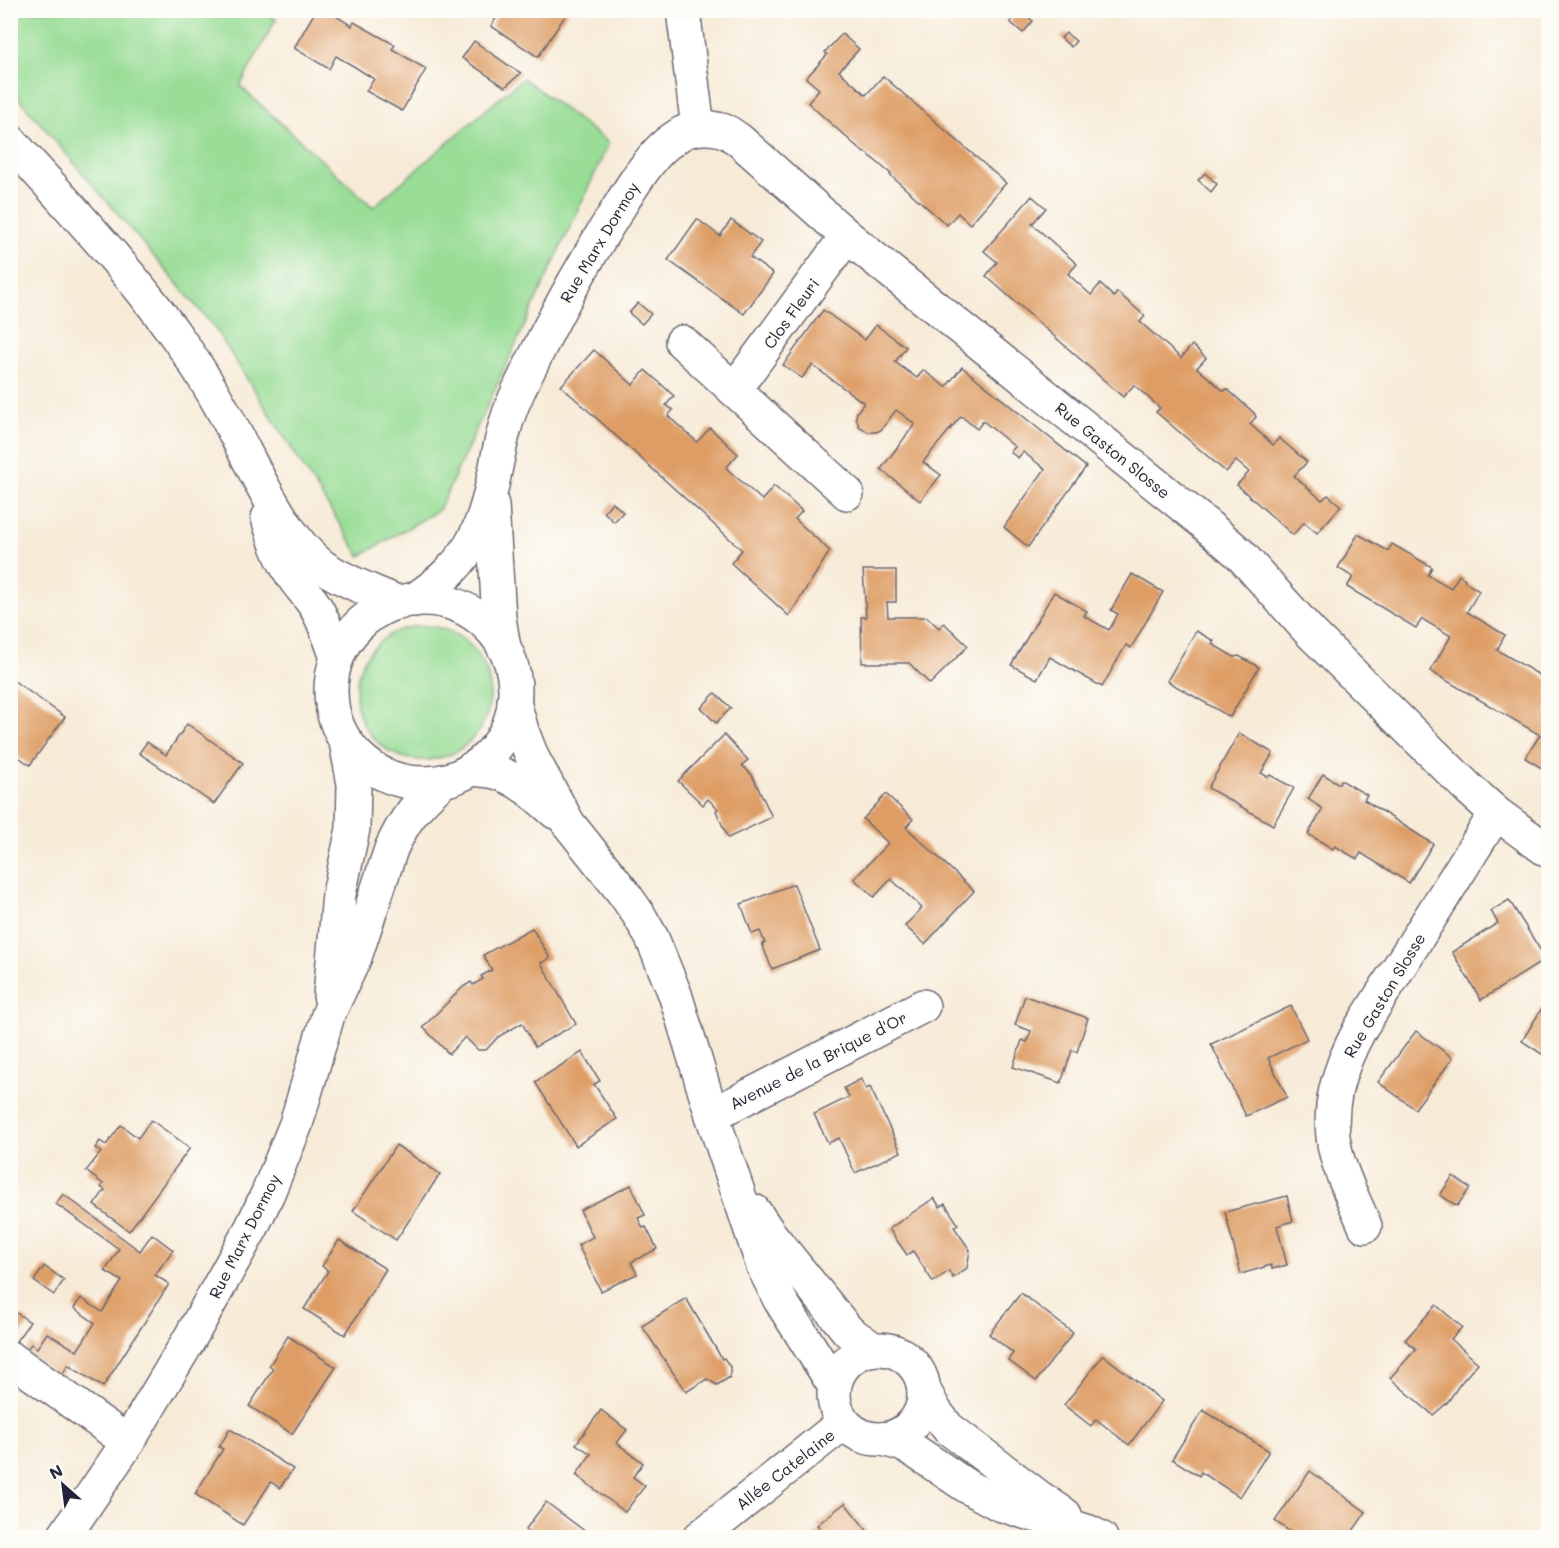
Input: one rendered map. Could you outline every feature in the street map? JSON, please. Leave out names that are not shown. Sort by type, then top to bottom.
[{"type":"street","points":[[683,10],[698,128]]},
{"type":"street","name":"Rue Gaston Slosse","points":[[698,128],[726,131],[738,139],[847,236],[1240,554],[1310,632],[1468,788],[1496,813],[1548,850]]},
{"type":"street","name":"Rue Marx Dormoy","points":[[407,601],[442,579],[468,551],[477,534],[491,492],[499,446],[508,415],[541,344],[584,264],[634,183],[658,152],[684,132],[698,128]]},
{"type":"street","points":[[10,141],[123,266],[158,310],[204,377],[274,506],[297,540],[325,568],[341,577],[407,601]]},
{"type":"street","name":"Clos Fleuri","points":[[734,390],[847,236]]},
{"type":"street","points":[[682,342],[847,493]]},
{"type":"street","points":[[251,463],[275,542],[292,575],[315,606],[337,658]]},
{"type":"street","name":"Rue Marx Dormoy","points":[[491,492],[497,601],[504,648]]},
{"type":"street","points":[[407,601],[445,602],[473,615],[490,630],[504,648],[515,689],[512,716],[500,741],[482,761],[457,775],[430,783],[416,783],[389,777],[365,763],[346,742],[337,724],[332,705],[332,678],[337,658],[344,645],[362,623],[386,608],[407,601]]},
{"type":"street","name":"Avenue de la Brique d'Or","points":[[514,702],[533,759],[568,823],[623,892],[652,938],[675,994],[756,1249],[780,1300],[834,1385]]},
{"type":"street","name":"Rue Marx Dormoy","points":[[328,1015],[336,918],[353,820],[354,784],[346,742]]},
{"type":"street","name":"Avenue de la Brique d'Or","points":[[457,775],[492,772],[504,775],[528,789],[568,823]]},
{"type":"street","name":"Rue Marx Dormoy","points":[[63,1538],[128,1442],[189,1340],[252,1227],[296,1124],[328,1015],[355,957],[379,882],[399,832],[416,806],[457,775]]},
{"type":"street","name":"Rue Gaston Slosse","points":[[1365,1226],[1336,1155],[1333,1137],[1333,1104],[1342,1069],[1360,1029],[1496,813]]},
{"type":"street","name":"Avenue de la Brique d'Or","points":[[712,1115],[923,1006]]},
{"type":"street","name":"Avenue de la Brique d'Or","points":[[734,1179],[769,1233],[838,1319],[848,1331],[873,1349]]},
{"type":"street","points":[[924,1390],[923,1405],[911,1426],[899,1435],[876,1440],[854,1433],[843,1423],[838,1416],[834,1401],[834,1385],[840,1370],[851,1358],[873,1349],[897,1353],[910,1361],[920,1374],[924,1390],[934,1411],[948,1428],[1040,1498],[1095,1535]]},
{"type":"street","points":[[10,1358],[128,1442]]},
{"type":"street","name":"Allée Catelaine","points":[[699,1538],[843,1423]]},
{"type":"street","points":[[883,1439],[913,1450],[968,1487],[999,1504],[1095,1535]]},
{"type":"green space","points":[[10,11],[261,11],[276,19],[240,86],[373,207],[523,78],[609,143],[439,510],[360,556],[214,327],[11,89]]},
{"type":"green space","points":[[423,626],[449,631],[471,645],[485,667],[490,693],[485,719],[471,741],[449,755],[423,760],[397,755],[375,741],[361,719],[356,693],[361,667],[375,645],[397,631]]},
{"type":"building","points":[[316,10],[326,10],[352,26],[354,22],[395,45],[392,49],[426,69],[402,111],[366,91],[374,79],[355,67],[336,56],[329,69],[294,48]]},
{"type":"building","points":[[501,10],[569,10],[538,57],[491,26]]},
{"type":"building","points":[[1020,11],[1033,21],[1023,33],[1010,22]]},
{"type":"building","points":[[1066,33],[1076,41],[1071,47],[1061,38]]},
{"type":"building","points":[[842,34],[859,49],[839,71],[866,95],[883,76],[1006,183],[970,224],[958,213],[947,225],[808,103],[819,89],[806,78]]},
{"type":"building","points":[[474,41],[521,73],[505,87],[462,58]]},
{"type":"building","points":[[1205,173],[1217,184],[1211,192],[1198,180]]},
{"type":"building","points":[[1032,196],[1046,208],[1032,224],[1077,264],[1068,274],[1091,295],[1100,284],[1114,297],[1117,292],[1145,316],[1140,322],[1181,358],[1192,345],[1206,358],[1197,368],[1224,391],[1227,389],[1254,413],[1256,417],[1250,424],[1273,445],[1279,438],[1307,462],[1294,476],[1322,500],[1328,495],[1341,506],[1317,533],[1304,522],[1293,535],[1237,485],[1249,472],[1236,461],[1226,472],[1156,412],[1160,408],[1134,385],[1123,397],[986,276],[997,262],[984,251]]},
{"type":"building","points":[[697,219],[720,236],[731,220],[761,242],[750,257],[773,274],[744,314],[668,260]]},
{"type":"building","points":[[638,303],[651,314],[642,324],[629,313]]},
{"type":"building","points":[[823,310],[865,340],[876,325],[906,347],[895,362],[917,378],[923,370],[946,387],[962,367],[1086,467],[1028,547],[1004,527],[1045,469],[1023,452],[1018,458],[1010,452],[1015,447],[983,421],[977,429],[961,416],[923,462],[941,475],[920,501],[881,469],[915,424],[896,410],[881,430],[868,432],[859,426],[856,418],[857,412],[864,403],[812,365],[802,378],[783,365]]},
{"type":"building","points":[[594,350],[633,385],[645,370],[660,383],[674,396],[666,405],[673,410],[668,416],[697,442],[710,428],[738,454],[726,468],[762,500],[774,486],[802,511],[795,519],[830,551],[789,616],[731,563],[742,550],[561,386]]},
{"type":"building","points":[[612,502],[623,512],[614,522],[604,512]]},
{"type":"building","points":[[1358,534],[1388,551],[1392,544],[1432,567],[1428,575],[1451,588],[1459,575],[1479,591],[1467,612],[1505,635],[1497,650],[1548,680],[1548,772],[1525,758],[1540,735],[1430,671],[1451,636],[1422,619],[1416,628],[1347,587],[1353,577],[1338,568]]},
{"type":"building","points":[[863,570],[896,570],[896,602],[887,602],[888,617],[927,617],[939,628],[944,623],[968,646],[930,684],[909,663],[862,663],[861,617],[866,617]]},
{"type":"building","points":[[1132,574],[1163,592],[1131,648],[1126,645],[1102,687],[1050,657],[1037,679],[1011,665],[1054,592],[1087,611],[1084,616],[1109,630],[1118,614],[1111,610]]},
{"type":"building","points":[[1196,631],[1214,641],[1212,644],[1234,657],[1239,656],[1259,667],[1230,717],[1167,681]]},
{"type":"building","points":[[10,678],[65,717],[30,765],[17,756],[10,765]]},
{"type":"building","points":[[715,693],[731,708],[716,723],[701,708]]},
{"type":"building","points":[[187,724],[243,763],[214,804],[139,753],[147,742],[166,755]]},
{"type":"building","points":[[1239,733],[1273,753],[1261,773],[1268,777],[1270,775],[1294,788],[1273,825],[1208,788]]},
{"type":"building","points":[[724,735],[748,760],[742,765],[752,775],[772,817],[728,838],[716,811],[718,809],[708,799],[703,805],[678,781]]},
{"type":"building","points":[[1323,774],[1339,784],[1341,780],[1367,795],[1364,800],[1433,844],[1409,883],[1361,853],[1357,859],[1335,846],[1333,849],[1308,834],[1323,809],[1308,799]]},
{"type":"building","points":[[886,794],[913,819],[906,827],[974,891],[925,944],[905,926],[922,908],[891,879],[874,897],[854,879],[888,843],[863,819]]},
{"type":"building","points":[[794,884],[820,950],[772,969],[762,944],[765,943],[760,931],[752,934],[741,904]]},
{"type":"building","points":[[1509,900],[1546,959],[1481,1000],[1452,952],[1498,923],[1491,911]]},
{"type":"building","points":[[532,928],[550,958],[541,963],[576,1024],[535,1047],[522,1023],[498,1037],[486,1050],[478,1050],[465,1037],[449,1054],[423,1027],[463,987],[471,982],[473,985],[483,979],[481,976],[492,970],[483,955]]},
{"type":"building","points":[[1025,996],[1088,1018],[1077,1052],[1072,1050],[1061,1083],[1013,1067],[1022,1040],[1027,1042],[1031,1031],[1015,1025]]},
{"type":"building","points":[[1548,998],[1548,1058],[1522,1041]]},
{"type":"building","points":[[1291,1006],[1307,1039],[1268,1058],[1287,1097],[1246,1116],[1211,1044]]},
{"type":"building","points":[[1416,1031],[1453,1058],[1415,1109],[1378,1082]]},
{"type":"building","points":[[582,1052],[600,1081],[594,1084],[617,1119],[576,1146],[535,1082]]},
{"type":"building","points":[[861,1079],[866,1089],[870,1087],[901,1152],[855,1173],[839,1138],[828,1143],[814,1114],[849,1097],[844,1088]]},
{"type":"building","points":[[151,1120],[190,1148],[129,1231],[94,1205],[105,1190],[101,1187],[103,1184],[86,1171],[101,1152],[95,1148],[100,1141],[106,1145],[121,1125],[138,1138]]},
{"type":"building","points":[[396,1145],[440,1174],[396,1240],[353,1211]]},
{"type":"building","points":[[1453,1176],[1470,1188],[1457,1206],[1440,1195]]},
{"type":"building","points":[[631,1185],[645,1215],[638,1218],[643,1228],[646,1227],[657,1249],[631,1262],[637,1274],[601,1291],[578,1245],[593,1237],[580,1210]]},
{"type":"building","points":[[63,1194],[140,1251],[152,1234],[173,1250],[155,1275],[169,1284],[103,1387],[68,1365],[60,1378],[25,1352],[31,1344],[37,1348],[47,1333],[77,1351],[95,1323],[74,1308],[81,1298],[102,1312],[122,1281],[105,1271],[119,1249],[56,1204]]},
{"type":"building","points":[[1287,1196],[1293,1221],[1277,1226],[1287,1265],[1272,1269],[1271,1265],[1241,1274],[1225,1212]]},
{"type":"building","points":[[934,1198],[940,1207],[945,1204],[958,1224],[954,1227],[970,1250],[967,1268],[953,1278],[949,1271],[933,1282],[913,1251],[907,1255],[889,1229]]},
{"type":"building","points":[[339,1240],[386,1269],[345,1335],[304,1309],[328,1271],[322,1266]]},
{"type":"building","points":[[44,1266],[64,1280],[54,1295],[34,1281]]},
{"type":"building","points":[[1021,1293],[1073,1333],[1036,1381],[1008,1360],[1013,1353],[989,1334]]},
{"type":"building","points":[[686,1298],[722,1359],[724,1358],[730,1367],[730,1377],[717,1385],[707,1379],[686,1392],[642,1326]]},
{"type":"building","points":[[1436,1305],[1462,1327],[1451,1339],[1478,1363],[1447,1403],[1433,1415],[1390,1378],[1416,1349],[1405,1340]]},
{"type":"building","points":[[12,1310],[30,1322],[14,1344],[10,1341],[10,1312]]},
{"type":"building","points":[[288,1336],[336,1367],[292,1434],[249,1406],[273,1369],[269,1366]]},
{"type":"building","points":[[1103,1355],[1162,1401],[1129,1445],[1096,1419],[1091,1426],[1064,1405]]},
{"type":"building","points":[[601,1410],[627,1430],[617,1443],[643,1463],[633,1477],[645,1486],[625,1512],[576,1475],[591,1454],[576,1444]]},
{"type":"building","points":[[1203,1410],[1269,1451],[1240,1497],[1201,1472],[1199,1476],[1172,1459]]},
{"type":"building","points":[[230,1429],[293,1469],[280,1488],[271,1482],[243,1525],[195,1494],[223,1449],[219,1447]]},
{"type":"building","points":[[1310,1471],[1366,1512],[1348,1538],[1312,1538],[1306,1533],[1303,1538],[1299,1538],[1275,1521]]},
{"type":"building","points":[[546,1502],[594,1538],[527,1538],[530,1533],[525,1530]]},
{"type":"building","points":[[845,1503],[873,1538],[811,1538],[821,1529],[817,1525]]}]
